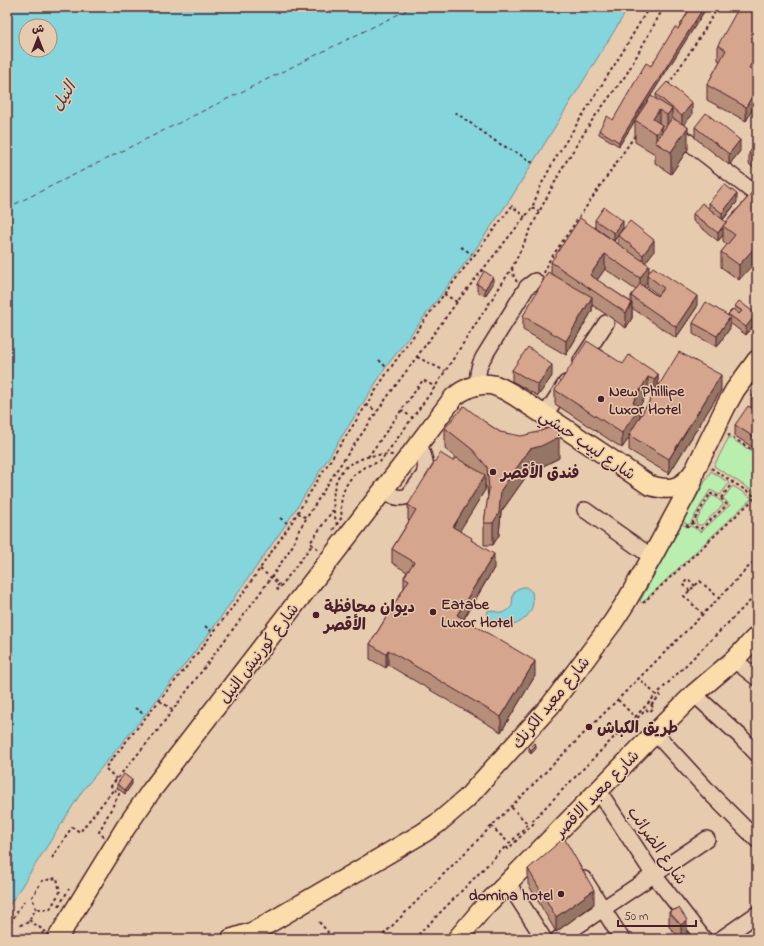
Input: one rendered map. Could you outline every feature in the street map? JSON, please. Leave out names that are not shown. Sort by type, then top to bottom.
[{"type":"main road","name":"شارع معبد الكرنك","points":[[231,939],[253,932],[264,926],[423,833],[438,823],[466,799],[550,706],[598,643],[626,602],[673,520],[692,482],[697,465],[726,406],[735,390],[757,360]]},
{"type":"main road","name":"شارع لبيب حبشي","points":[[478,385],[492,385],[505,390],[649,485],[666,489],[680,486],[685,482],[697,465]]},
{"type":"main road","name":"شارع كورنيش النيل","points":[[56,936],[151,791],[338,532],[382,492],[454,397],[465,389],[478,385]]},
{"type":"main road","points":[[649,485],[665,502],[673,520]]},
{"type":"main road","name":"شارع معبد الاقصر","points":[[457,939],[484,907],[508,883],[560,840],[598,790],[694,694],[734,660],[757,636]]},
{"type":"street","points":[[665,123],[757,196],[747,208]]},
{"type":"street","points":[[478,385],[478,370],[483,358],[527,287],[535,281]]},
{"type":"street","points":[[545,415],[606,323]]},
{"type":"street","points":[[585,510],[652,557]]},
{"type":"street","points":[[734,660],[757,678]]},
{"type":"street","points":[[694,694],[740,736],[757,754]]},
{"type":"street","points":[[655,733],[712,795],[757,840]]},
{"type":"street","name":"شارع الضرائب","points":[[598,790],[654,875],[704,939]]},
{"type":"street","points":[[558,939],[707,839]]},
{"type":"street","points":[[575,865],[622,939]]},
{"type":"street","points":[[508,883],[544,939]]},
{"type":"street","points":[[721,939],[757,914]]},
{"type":"path","points":[[104,837],[99,832],[119,794],[111,786],[158,730],[271,578],[293,545],[299,530],[336,471],[377,411],[456,302],[532,208],[541,185],[556,157],[622,53],[649,7]]},
{"type":"path","points":[[338,532],[342,517],[342,495],[349,481],[366,466],[380,462],[435,387],[512,268],[564,164],[593,119],[626,75],[664,7]]},
{"type":"path","points":[[668,86],[718,7]]},
{"type":"path","points":[[455,112],[498,143],[533,163]]},
{"type":"path","points":[[535,281],[541,278],[547,264],[637,132]]},
{"type":"path","points":[[117,779],[106,768],[241,596],[298,513],[366,404],[444,294],[512,206],[525,217]]},
{"type":"path","points":[[532,208],[539,212]]},
{"type":"path","points":[[461,247],[472,254]]},
{"type":"path","points":[[444,294],[456,302]]},
{"type":"path","points":[[417,357],[445,371]]},
{"type":"path","points":[[379,360],[386,367]]},
{"type":"path","points":[[368,457],[422,380],[435,387]]},
{"type":"path","points":[[366,404],[377,411]]},
{"type":"path","points":[[401,410],[413,418]]},
{"type":"path","points":[[725,441],[729,435],[757,453]]},
{"type":"path","points":[[338,532],[334,509],[334,486],[340,474],[348,466],[361,459],[386,454],[398,456],[414,451]]},
{"type":"path","points":[[626,602],[636,608],[643,603],[756,496],[733,482],[697,465]]},
{"type":"path","points":[[336,471],[340,474]]},
{"type":"path","points":[[721,498],[733,482]]},
{"type":"path","points":[[710,494],[721,498],[727,504],[726,506],[702,528],[700,529],[693,525],[693,522],[710,494]]},
{"type":"path","points":[[260,569],[279,584],[276,588],[278,590],[312,545],[310,543],[334,509]]},
{"type":"path","points":[[298,513],[307,518]]},
{"type":"path","points":[[280,518],[287,523]]},
{"type":"path","points":[[312,545],[318,549]]},
{"type":"path","points":[[379,939],[618,700],[757,558]]},
{"type":"path","points":[[690,591],[683,584],[688,579],[695,586]]},
{"type":"path","points":[[703,614],[684,596],[700,581],[719,598]]},
{"type":"path","points":[[651,705],[660,696],[658,693],[757,594]]},
{"type":"path","points":[[205,626],[211,631]]},
{"type":"path","points":[[618,700],[635,717],[649,703],[656,695],[639,678]]},
{"type":"path","points":[[160,701],[173,710]]},
{"type":"path","points":[[414,939],[506,846],[508,849],[521,837],[535,822],[533,820],[632,719],[634,721],[646,710],[649,712],[654,708],[649,703]]},
{"type":"path","points":[[135,708],[145,715]]},
{"type":"path","points":[[52,858],[72,827],[80,832],[114,789]]},
{"type":"path","points":[[491,826],[509,843],[528,824],[511,806]]},
{"type":"path","points":[[518,834],[521,837]]},
{"type":"path","points":[[57,878],[60,892],[50,909],[36,909],[32,897],[42,880],[57,878]]},
{"type":"path","points":[[7,928],[24,901]]},
{"type":"path","points":[[20,925],[29,920],[36,909]]},
{"type":"path","points":[[29,920],[56,936]]},
{"type":"path","points":[[319,922],[328,932],[320,939]]},
{"type":"path","points":[[14,939],[17,934],[22,933],[23,939]]},
{"type":"path","points":[[39,939],[56,936]]},
{"type":"green space","points":[[729,437],[757,455],[756,493],[714,466]]},
{"type":"green space","points":[[711,471],[729,483],[720,495],[710,490],[688,525],[683,521]]},
{"type":"green space","points":[[733,486],[752,498],[642,603],[640,601],[682,524],[687,527],[691,526],[701,532],[730,505],[723,498]]},
{"type":"green space","points":[[711,496],[714,496],[723,503],[723,505],[702,525],[697,525],[696,521]]},
{"type":"water","name":"النيل","points":[[7,7],[629,7],[511,198],[472,254],[386,367],[287,523],[211,631],[145,715],[83,790],[7,909]]},
{"type":"water","points":[[526,587],[532,592],[533,601],[530,612],[522,621],[511,626],[505,626],[497,624],[487,616],[488,610],[502,613],[507,611],[512,606],[513,594],[517,589]]},
{"type":"building","points":[[691,7],[704,7],[619,142],[599,130],[607,116],[613,120],[646,63],[651,66],[675,27],[678,29]]},
{"type":"building","points":[[739,7],[757,7],[757,67],[751,64],[749,68],[757,72],[757,87],[746,107],[707,85],[726,50],[718,45]]},
{"type":"building","points":[[667,82],[692,103],[682,116],[656,94]]},
{"type":"building","points":[[651,96],[672,109],[667,115],[659,110],[653,119],[662,125],[656,134],[635,120]]},
{"type":"building","points":[[706,113],[740,140],[729,154],[695,127]]},
{"type":"building","points":[[672,118],[688,127],[671,152],[655,142]]},
{"type":"building","points":[[757,144],[757,160],[749,153]]},
{"type":"building","points":[[724,184],[737,194],[722,213],[709,203]]},
{"type":"building","points":[[757,187],[757,245],[739,265],[721,252],[735,235],[723,226]]},
{"type":"building","points":[[702,203],[726,222],[718,233],[693,214]]},
{"type":"building","points":[[604,207],[623,221],[614,233],[595,220]]},
{"type":"building","points":[[580,218],[649,265],[640,278],[605,254],[590,275],[632,303],[626,313],[551,262]]},
{"type":"building","points":[[630,221],[654,240],[643,255],[618,235]]},
{"type":"building","points":[[653,267],[697,296],[676,327],[631,296],[640,284],[657,296],[664,288],[647,275]]},
{"type":"building","points":[[484,271],[493,277],[485,289],[477,284]]},
{"type":"building","points":[[548,272],[592,297],[566,341],[523,316]]},
{"type":"building","points":[[739,301],[756,314],[746,327],[728,314],[733,309],[739,314],[742,311],[735,306]]},
{"type":"building","points":[[706,302],[730,317],[717,336],[693,323]]},
{"type":"building","name":"New Phillipe Luxor Hotel","points":[[587,341],[623,364],[629,355],[658,374],[655,380],[648,377],[633,402],[640,407],[622,433],[555,390]]},
{"type":"building","points":[[528,347],[552,365],[538,385],[512,370]]},
{"type":"building","points":[[679,352],[721,375],[669,459],[629,435]]},
{"type":"building","points":[[757,390],[757,402],[751,398]]},
{"type":"building","points":[[464,406],[500,432],[521,436],[557,425],[559,437],[541,446],[530,449],[501,490],[499,513],[493,523],[484,523],[489,489],[487,467],[473,450],[445,428]]},
{"type":"building","points":[[748,406],[757,411],[757,439],[735,425]]},
{"type":"building","name":"Eatabe Luxor Hotel","points":[[440,453],[453,461],[455,457],[485,475],[453,527],[472,538],[471,540],[494,554],[457,615],[535,661],[501,717],[388,650],[386,654],[370,644],[409,580],[404,577],[414,562],[392,549],[416,510],[408,505]]},
{"type":"building","points":[[534,743],[536,745],[531,750],[529,748]]},
{"type":"building","points":[[124,774],[132,780],[125,790],[117,784]]},
{"type":"building","name":"domina hotel","points":[[564,838],[594,890],[556,917],[528,869]]},
{"type":"building","points":[[679,908],[687,920],[681,925],[669,912]]},
{"type":"ferry route","points":[[7,208],[413,7]]},
{"type":"place","name":"New Phillipe Luxor Hotel","points":[[601,399]]},
{"type":"place","name":"فندق الأقصر","points":[[493,472]]},
{"type":"place","name":"Eatabe Luxor Hotel","points":[[433,612]]},
{"type":"place","name":"ديوان محافظة الأقصر","points":[[316,615]]},
{"type":"place","name":"طريق الكباش","points":[[589,727]]},
{"type":"place","name":"domina hotel","points":[[561,894]]}]
